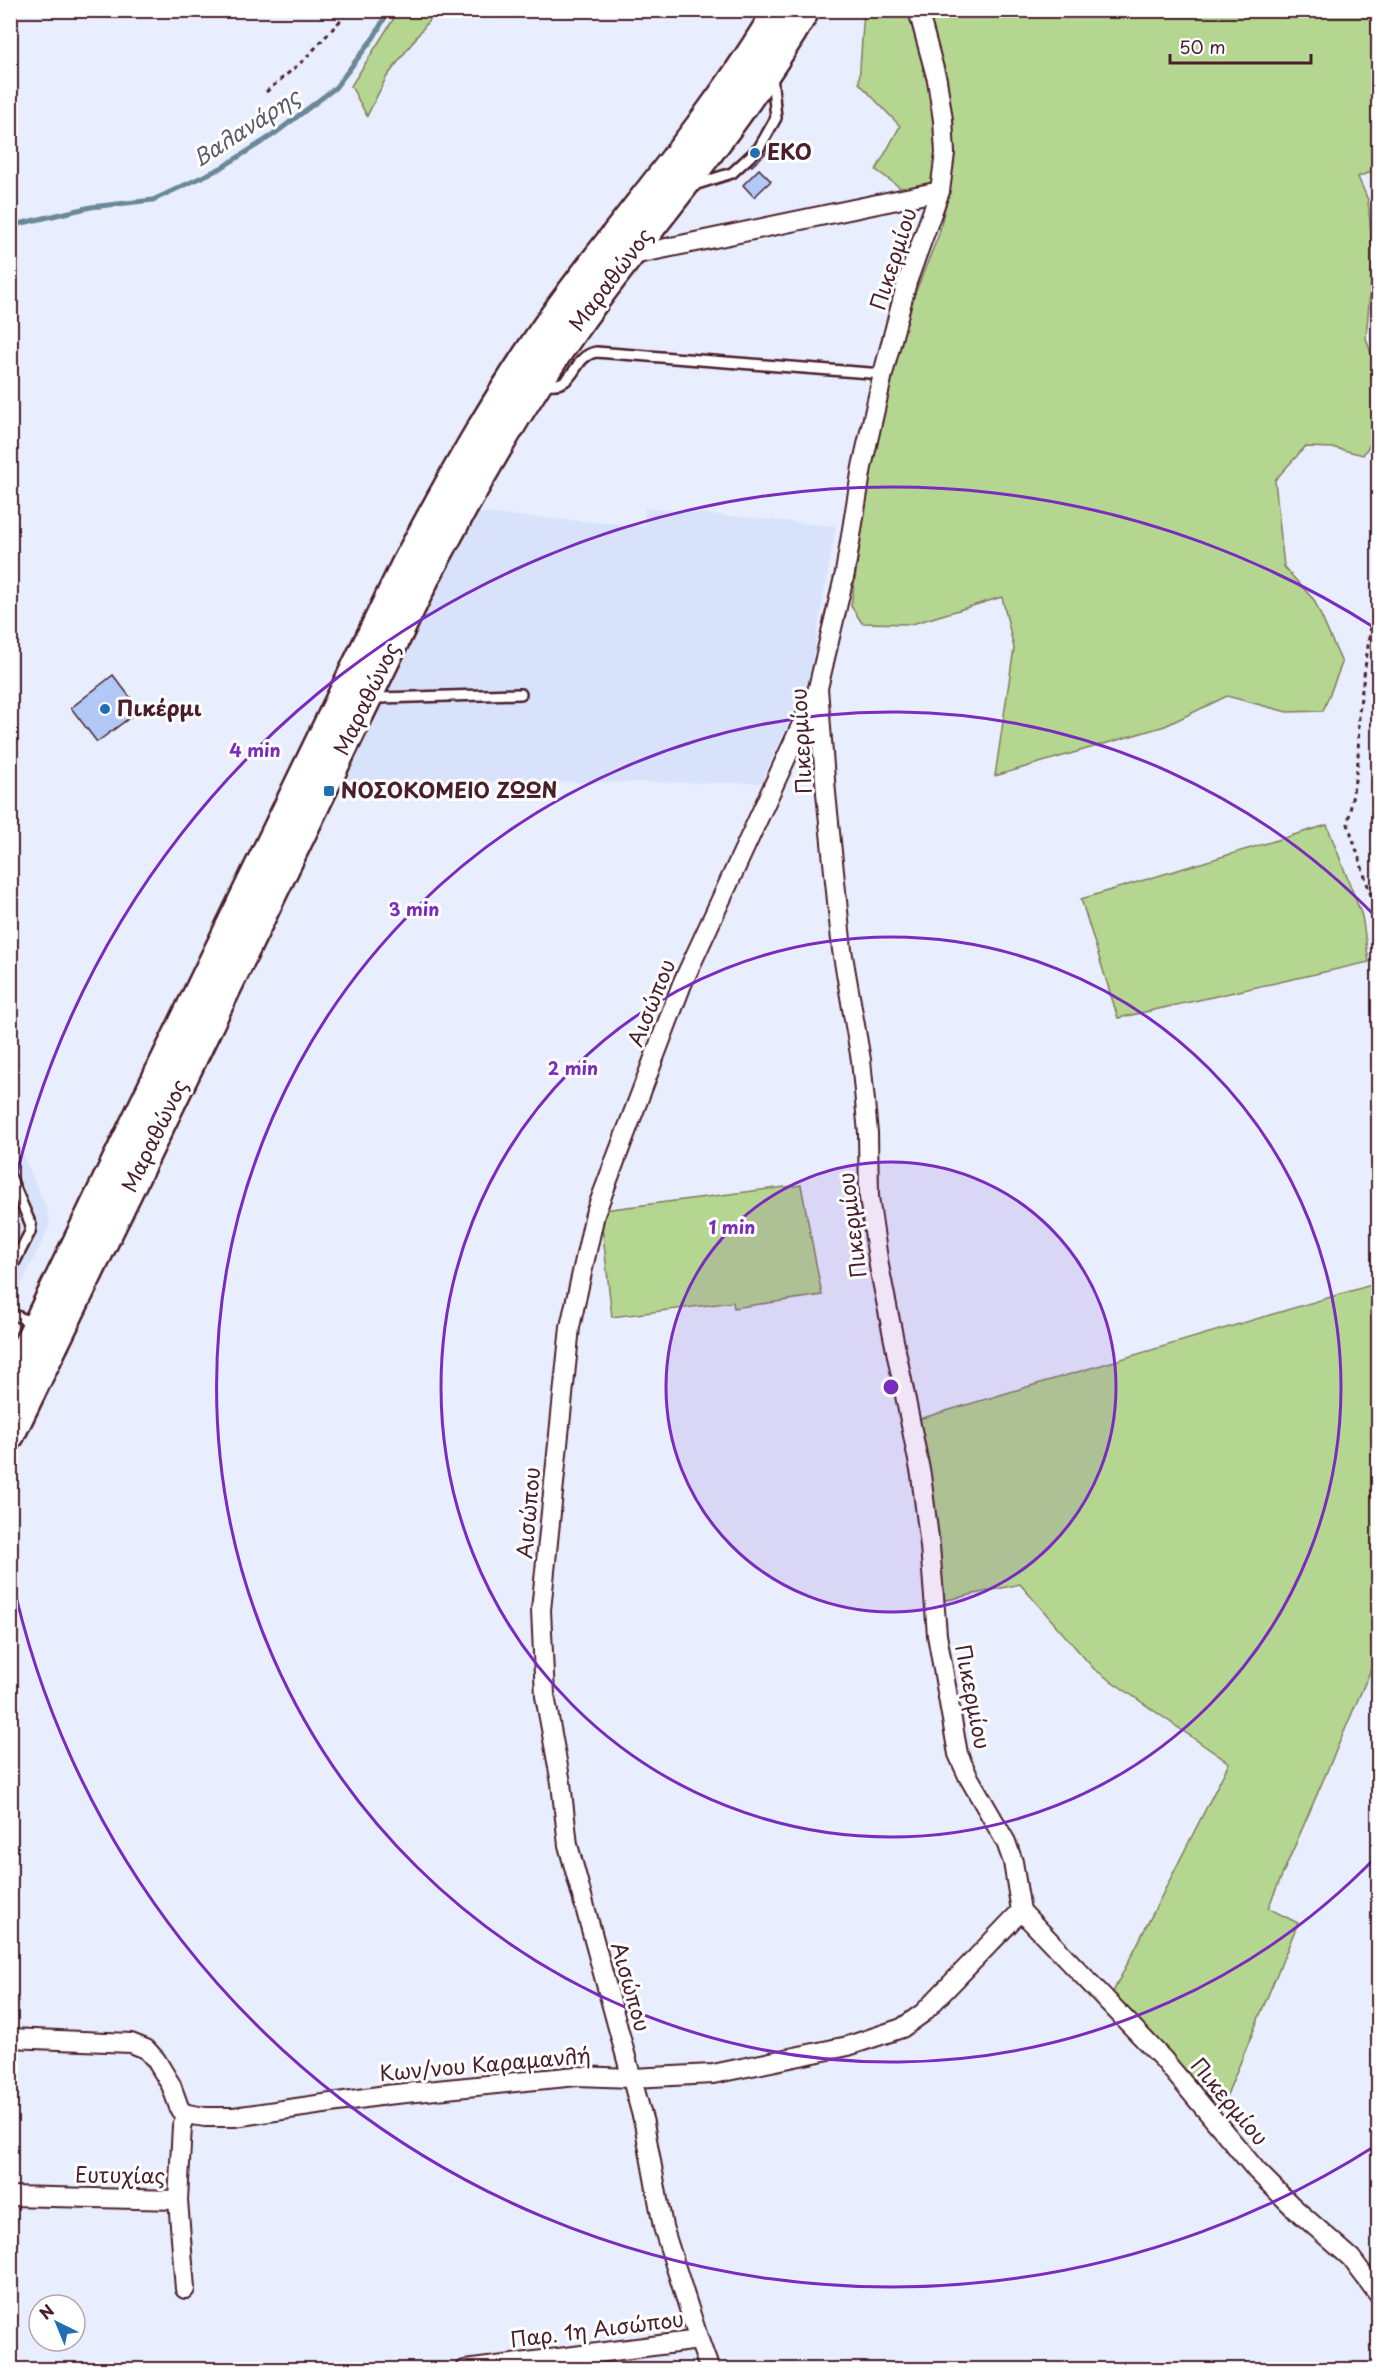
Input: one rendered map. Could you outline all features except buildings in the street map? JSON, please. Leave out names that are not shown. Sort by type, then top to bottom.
[{"type":"main road","name":"Μαραθώνος","points":[[10,1382],[405,566],[450,481],[495,404],[536,342],[610,242],[704,123],[778,10]]},
{"type":"main road","name":"Μαραθώνος","points":[[10,1435],[426,576],[471,491],[538,382],[628,256],[723,136],[772,65],[805,10]]},
{"type":"street","name":"Πικερμίου","points":[[918,10],[937,80],[944,120],[945,153],[940,190],[907,282],[883,374],[862,467],[845,573],[819,688],[826,793],[842,950],[863,1081],[868,1133],[869,1197],[879,1266],[921,1475],[930,1546],[937,1635],[958,1754],[1006,1842],[1013,1862],[1022,1911],[1162,2059],[1257,2171],[1293,2207],[1351,2258],[1378,2294]]},
{"type":"street","points":[[628,256],[940,190]]},
{"type":"street","name":"Αισώπου","points":[[710,2370],[663,2226],[644,2123],[568,1845],[561,1783],[545,1696],[541,1610],[570,1327],[595,1214],[682,984],[819,688]]},
{"type":"street","name":"Κων/νου Καραμανλή","points":[[187,2114],[205,2117],[234,2116],[386,2095],[577,2076],[632,2078],[713,2074],[848,2046],[902,2028],[923,2013],[1022,1911]]},
{"type":"street","points":[[10,2038],[131,2043],[146,2049],[156,2060],[171,2085],[180,2110],[187,2114]]},
{"type":"street","name":"Ευτυχίας","points":[[10,2196],[178,2200],[182,2126],[187,2114]]},
{"type":"street","points":[[178,2200],[185,2289]]},
{"type":"street","name":"Παρ. 1η Αισώπου","points":[[465,2370],[699,2340]]},
{"type":"lane","points":[[538,382],[555,385],[568,380],[586,355],[596,352],[883,374]]},
{"type":"lane","points":[[369,695],[380,698],[521,694]]},
{"type":"lane","points":[[10,1176],[31,1225],[30,1232],[10,1271]]},
{"type":"lane","points":[[10,1313],[38,1326]]},
{"type":"path","points":[[266,92],[304,59],[350,10]]},
{"type":"path","points":[[1378,573],[1359,712],[1358,761],[1348,824],[1378,917]]},
{"type":"shaded area","points":[[645,508],[836,526],[809,680],[761,783],[335,781],[470,512],[644,526]]},
{"type":"shaded area","points":[[10,1125],[48,1212],[50,1225],[11,1306]]},
{"type":"green space","points":[[399,10],[436,11],[386,78],[367,116],[351,86]]},
{"type":"green space","points":[[864,11],[1378,11],[1378,169],[1358,177],[1368,200],[1373,258],[1366,338],[1378,375],[1378,433],[1363,455],[1335,448],[1305,447],[1275,480],[1284,567],[1314,600],[1342,663],[1323,711],[1287,712],[1227,696],[1165,726],[995,776],[1014,648],[1002,597],[912,624],[862,623],[851,606],[876,436],[909,308],[939,234],[949,189],[901,188],[876,170],[900,126],[859,83]]},
{"type":"green space","points":[[1327,825],[1362,916],[1369,962],[1118,1018],[1081,899]]},
{"type":"green space","points":[[801,1185],[822,1295],[734,1308],[733,1302],[612,1317],[601,1217],[604,1210]]},
{"type":"green space","points":[[1378,1283],[1378,1653],[1268,1908],[1298,1923],[1219,2114],[1111,1996],[1229,1763],[1094,1669],[1020,1584],[942,1601],[919,1419]]},
{"type":"waterway","name":"Βαλανάρης","points":[[10,226],[91,207],[153,200],[221,168],[273,135],[335,88],[374,37],[389,10]]},
{"type":"place","name":"EKO","points":[[755,153]]},
{"type":"place","name":"Πικέρμι","points":[[105,709]]},
{"type":"place","name":"ΝΟΣΟΚΟΜΕΙΟ ΖΩΩΝ","points":[[329,791]]}]
